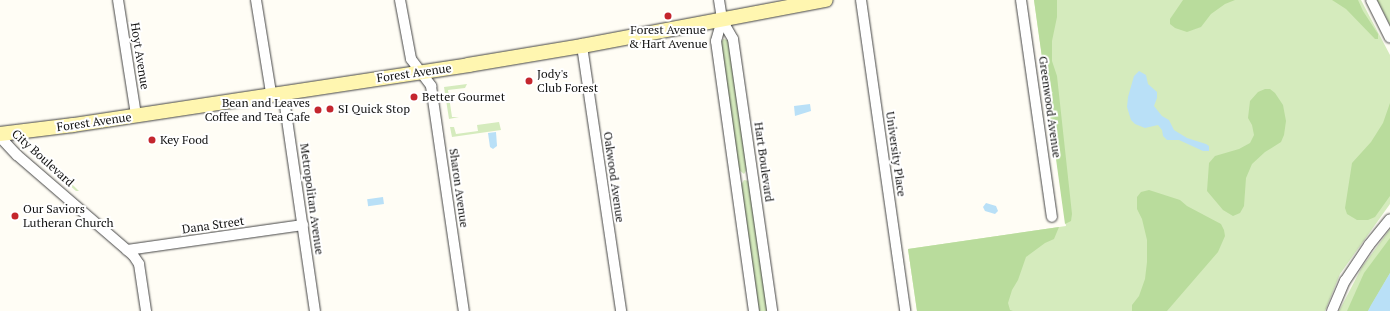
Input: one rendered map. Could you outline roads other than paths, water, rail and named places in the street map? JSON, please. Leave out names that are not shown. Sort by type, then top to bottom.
[{"type":"main road","name":"Forest Avenue","points":[[0,134],[136,116],[582,46],[826,0]]},
{"type":"street","name":"Hoyt Avenue","points":[[118,0],[136,116]]},
{"type":"street","name":"Metropolitan Avenue","points":[[256,0],[277,93],[303,225],[315,311]]},
{"type":"street","name":"Sharon Avenue","points":[[400,0],[410,60],[431,86],[464,311]]},
{"type":"street","name":"Hart Boulevard","points":[[719,0],[722,20],[733,39],[772,311]]},
{"type":"street","name":"University Place","points":[[861,0],[905,311]]},
{"type":"street","name":"Greenwood Avenue","points":[[1022,0],[1052,217]]},
{"type":"street","points":[[1370,0],[1390,38]]},
{"type":"street","name":"Hart Boulevard","points":[[722,20],[716,41],[754,311]]},
{"type":"street","name":"Oakwood Avenue","points":[[582,46],[621,311]]},
{"type":"street","name":"City Boulevard","points":[[0,137],[17,155],[127,250],[139,264],[146,311]]},
{"type":"street","points":[[1332,311],[1352,269],[1390,219]]},
{"type":"street","name":"Dana Street","points":[[127,250],[303,225]]},
{"type":"water","points":[[1139,71],[1146,75],[1148,84],[1157,92],[1157,98],[1154,106],[1162,116],[1169,120],[1174,130],[1187,138],[1206,144],[1209,146],[1209,151],[1203,151],[1179,140],[1167,140],[1163,136],[1162,130],[1158,125],[1145,128],[1135,124],[1131,120],[1127,107],[1128,97],[1134,76]]},
{"type":"water","points":[[810,104],[811,111],[795,116],[794,106]]},
{"type":"water","points":[[496,132],[497,146],[493,149],[490,147],[488,133]]},
{"type":"water","points":[[383,197],[384,204],[368,206],[367,199]]},
{"type":"water","points":[[986,203],[996,206],[998,211],[995,214],[985,211],[983,207]]},
{"type":"water","points":[[1390,273],[1390,311],[1368,311],[1371,305]]},
{"type":"place","name":"Forest Avenue & Hart Avenue","points":[[668,16]]},
{"type":"place","name":"Jody's Club Forest","points":[[529,81]]},
{"type":"place","name":"Better Gourmet","points":[[414,97]]},
{"type":"place","name":"SI Quick Stop","points":[[330,109]]},
{"type":"place","name":"Bean and Leaves Coffee and Tea Cafe","points":[[318,110]]},
{"type":"place","name":"Key Food","points":[[152,140]]},
{"type":"place","name":"Our Saviors Lutheran Church","points":[[15,216]]}]
